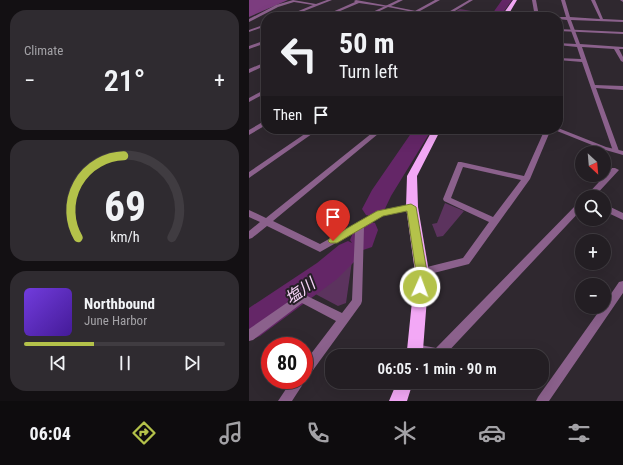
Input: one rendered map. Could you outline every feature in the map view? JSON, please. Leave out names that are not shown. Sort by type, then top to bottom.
[{"type":"highway","points":[[507,12],[515,0]]},
{"type":"highway","points":[[414,349],[422,272],[411,207],[412,176],[434,134]]},
{"type":"highway","points":[[399,401],[403,389]]},
{"type":"street","points":[[298,12],[330,0]]},
{"type":"street","points":[[353,0],[416,12],[438,0]]},
{"type":"street","points":[[374,12],[401,0]]},
{"type":"street","points":[[451,12],[471,0]]},
{"type":"street","points":[[534,0],[536,12]]},
{"type":"street","points":[[563,0],[572,30],[620,152]]},
{"type":"street","points":[[593,0],[602,20]]},
{"type":"street","points":[[266,12],[277,6],[294,1],[316,5]]},
{"type":"street","points":[[335,12],[360,1]]},
{"type":"street","points":[[249,21],[261,15]]},
{"type":"street","points":[[563,18],[623,21]]},
{"type":"street","points":[[249,31],[261,26]]},
{"type":"street","points":[[563,30],[623,33]]},
{"type":"street","points":[[249,43],[261,46]]},
{"type":"street","points":[[249,48],[261,43]]},
{"type":"street","points":[[563,44],[623,48]]},
{"type":"street","points":[[616,48],[623,61]]},
{"type":"street","points":[[563,59],[585,61]]},
{"type":"street","points":[[249,71],[261,65]]},
{"type":"street","points":[[593,86],[623,88]]},
{"type":"street","points":[[249,100],[261,94]]},
{"type":"street","points":[[249,133],[261,125]]},
{"type":"street","points":[[563,132],[620,152]]},
{"type":"street","points":[[249,176],[309,134]]},
{"type":"street","points":[[249,236],[375,134]]},
{"type":"street","points":[[422,272],[466,261],[526,180],[546,134]]},
{"type":"street","points":[[494,222],[447,199],[461,164],[526,180]]},
{"type":"street","points":[[596,190],[615,170]]},
{"type":"street","points":[[249,212],[320,248],[381,214],[411,207]]},
{"type":"street","points":[[443,349],[575,211]]},
{"type":"street","points":[[611,211],[623,217]]},
{"type":"street","points":[[313,361],[357,301],[360,225]]},
{"type":"street","points":[[542,401],[623,285]]},
{"type":"street","points":[[249,336],[301,298],[344,320]]},
{"type":"street","points":[[284,401],[293,389]]},
{"type":"shaded area","points":[[249,0],[288,0],[249,17]]},
{"type":"shaded area","points":[[460,9],[477,12],[454,12]]},
{"type":"shaded area","points":[[445,203],[464,211],[443,236],[437,237],[432,224],[437,223]]},
{"type":"shaded area","points":[[353,254],[346,303],[338,306],[304,288],[348,255]]},
{"type":"waterway","name":"塩川","points":[[499,12],[507,0]]},
{"type":"waterway","name":"塩川","points":[[374,209],[380,196],[420,134]]},
{"type":"waterway","name":"塩川","points":[[363,240],[366,230]]},
{"type":"waterway","name":"塩川","points":[[249,326],[327,271],[348,252]]},
{"type":"route","points":[[333,241],[381,214],[411,207],[422,272],[420,287]]}]
